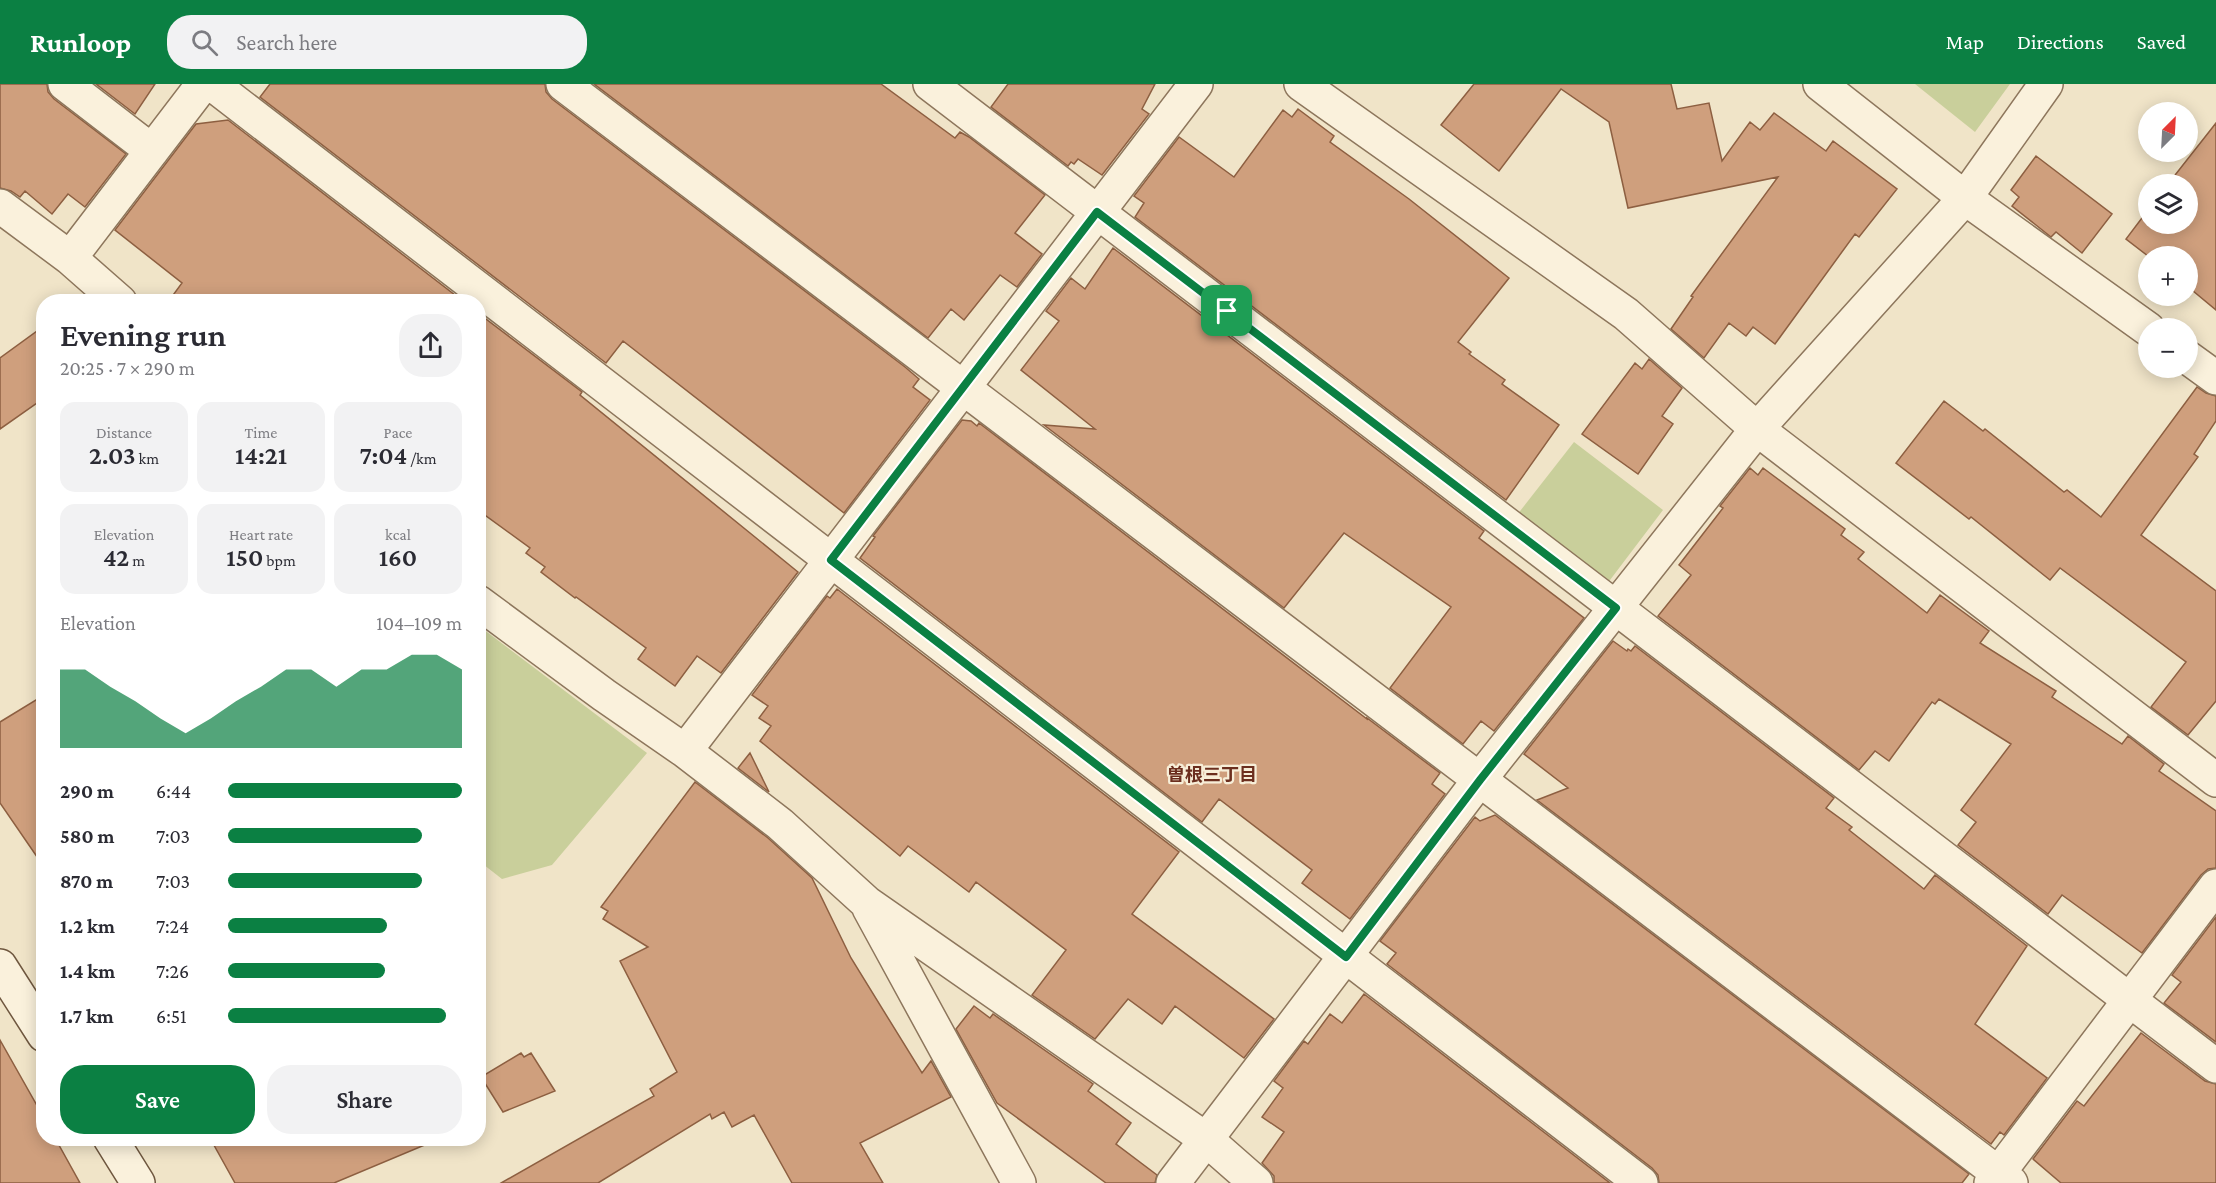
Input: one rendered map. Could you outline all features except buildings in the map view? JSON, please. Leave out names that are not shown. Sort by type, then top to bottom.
[{"type":"street","points":[[65,84],[152,151]]},
{"type":"street","points":[[70,258],[203,84]]},
{"type":"street","points":[[212,84],[485,294]]},
{"type":"street","points":[[563,84],[1480,780],[2000,1180],[2130,1000],[2216,886]]},
{"type":"street","points":[[930,84],[2216,1066]]},
{"type":"street","points":[[685,751],[1196,84]]},
{"type":"street","points":[[1301,84],[1626,314],[1757,429],[2216,780]]},
{"type":"street","points":[[1820,84],[1965,198],[2138,322]]},
{"type":"street","points":[[1173,1183],[1480,780],[1757,429],[1965,198],[2046,84]]},
{"type":"street","points":[[0,206],[70,258],[111,294]]},
{"type":"street","points":[[486,295],[1641,1183]]},
{"type":"street","points":[[2198,365],[2216,378]]},
{"type":"street","points":[[486,608],[603,695],[685,751],[780,824],[867,903],[1207,1140],[1256,1183]]},
{"type":"street","points":[[867,903],[1019,1183]]},
{"type":"street","points":[[0,966],[36,1022]]},
{"type":"street","points":[[115,1146],[138,1183]]},
{"type":"green space","points":[[1915,84],[2010,84],[1975,132]]},
{"type":"green space","points":[[1574,442],[1663,510],[1607,584],[1517,515]]},
{"type":"green space","points":[[486,631],[647,753],[552,865],[502,879],[486,866]]},
{"type":"district","name":"曽根三丁目","points":[[1212,775]]},
{"type":"route","points":[[1097,212],[1227,311],[1616,608],[1480,780],[1346,957],[831,560],[1097,212]]}]
